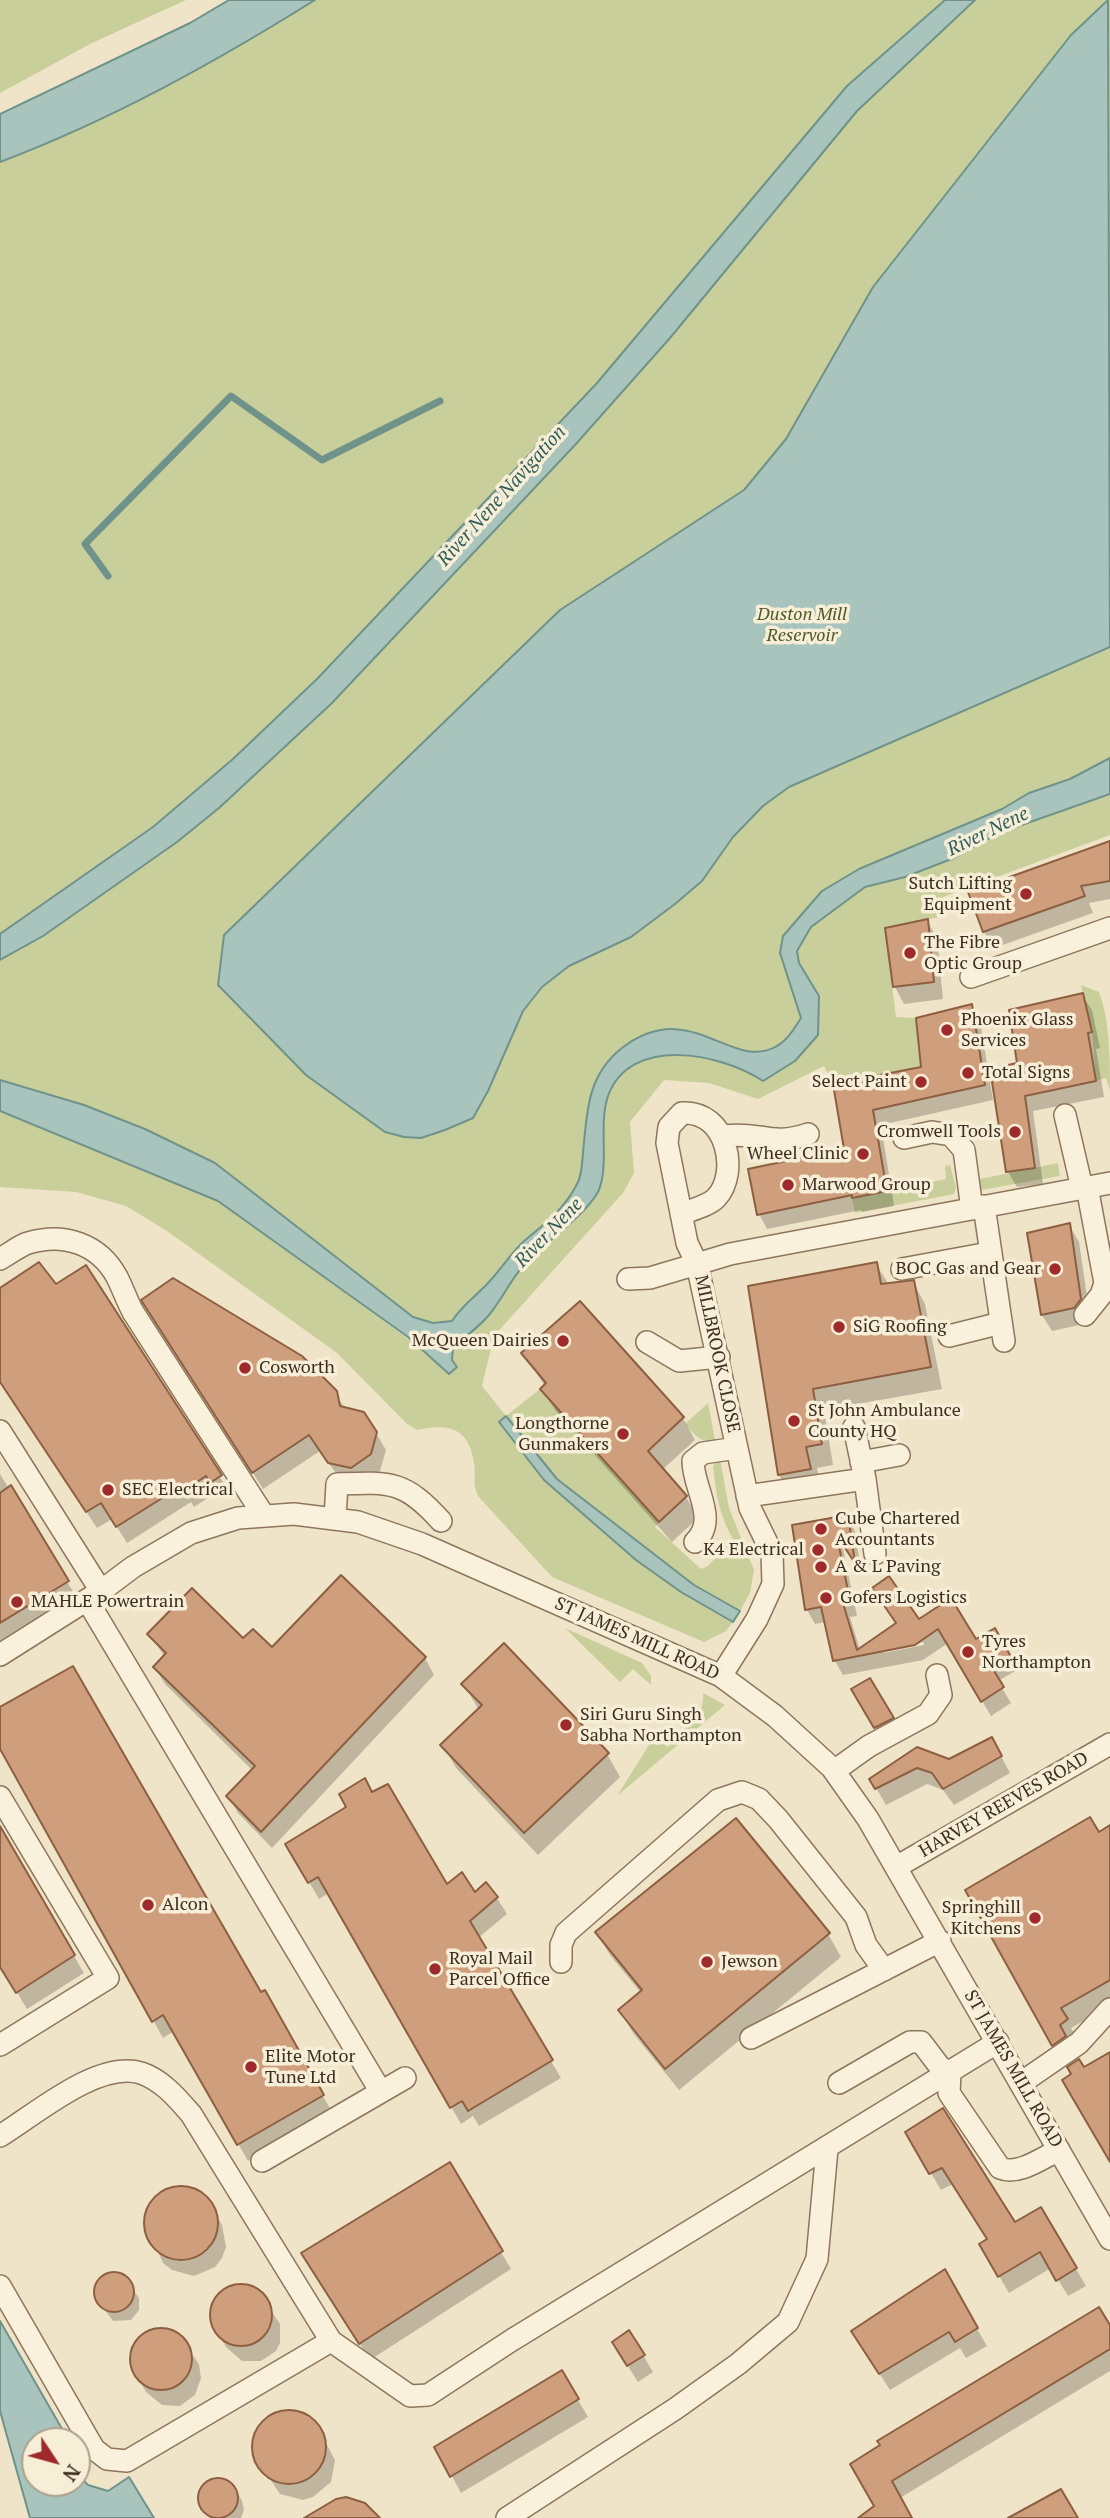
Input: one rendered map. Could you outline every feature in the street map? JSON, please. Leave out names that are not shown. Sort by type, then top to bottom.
[{"type":"street","points":[[971,977],[1108,935]]},
{"type":"street","points":[[628,1279],[650,1278],[697,1264],[687,1243],[681,1214],[667,1143],[669,1127],[682,1113],[694,1112],[714,1121],[724,1136],[724,1182],[716,1198],[681,1214]]},
{"type":"street","points":[[1065,1115],[1105,1283],[1101,1295],[1084,1315]]},
{"type":"street","points":[[904,1138],[932,1132],[951,1135],[964,1150],[989,1253],[1003,1332],[949,1336]]},
{"type":"street","points":[[724,1136],[757,1135],[774,1141],[808,1134]]},
{"type":"street","name":"MILLBROOK CLOSE","points":[[721,1676],[757,1619],[773,1584],[772,1553],[750,1508],[697,1264],[730,1254],[1110,1183]]},
{"type":"street","points":[[0,1259],[27,1243],[59,1240],[90,1246],[101,1256],[117,1277],[133,1312],[264,1516]]},
{"type":"street","points":[[902,1269],[989,1253]]},
{"type":"street","points":[[647,1342],[679,1361],[719,1357]]},
{"type":"street","points":[[854,1427],[875,1554]]},
{"type":"street","points":[[0,1431],[381,2092]]},
{"type":"street","points":[[695,1542],[704,1534],[708,1522],[693,1461],[703,1453],[737,1448]]},
{"type":"street","points":[[747,1496],[863,1471],[899,1455]]},
{"type":"street","points":[[335,1518],[337,1484],[377,1482],[406,1488],[441,1521]]},
{"type":"street","name":"ST JAMES MILL ROAD","points":[[0,1655],[133,1567],[191,1533],[238,1518],[294,1514],[335,1518],[422,1544],[721,1676],[775,1716],[834,1771],[898,1866],[1059,2150],[1104,2216],[1110,2239]]},
{"type":"street","points":[[834,1771],[869,1746],[928,1714],[941,1695],[937,1675]]},
{"type":"street","name":"HARVEY REEVES ROAD","points":[[898,1866],[1110,1744]]},
{"type":"street","points":[[561,1962],[561,1945],[566,1933],[718,1800],[742,1792],[759,1799],[822,1871],[856,1917],[866,1945],[884,1970]]},
{"type":"street","points":[[0,1797],[107,1978],[0,2045]]},
{"type":"street","points":[[751,2038],[940,1941]]},
{"type":"street","points":[[1021,2082],[1079,2043],[1110,2009]]},
{"type":"street","points":[[839,2083],[910,2042],[921,2042],[940,2067],[950,2073]]},
{"type":"street","points":[[0,2136],[96,2076],[122,2070],[143,2074],[167,2087],[191,2114],[331,2341],[410,2396],[428,2395],[512,2340],[998,2042]]},
{"type":"street","points":[[950,2073],[949,2093],[1000,2168],[1007,2171],[1018,2169],[1059,2150]]},
{"type":"street","points":[[262,2161],[405,2078]]},
{"type":"street","points":[[507,2518],[675,2409],[738,2364],[788,2322],[817,2259],[827,2149]]},
{"type":"street","points":[[0,2286],[94,2449],[107,2459],[127,2462],[331,2341]]},
{"type":"green space","points":[[0,0],[186,0],[92,43],[0,93]]},
{"type":"green space","points":[[276,0],[1110,0],[1110,835],[943,897],[944,916],[885,928],[896,1017],[916,1018],[919,1052],[978,1042],[979,1057],[833,1084],[824,1066],[758,1099],[709,1083],[664,1080],[630,1122],[634,1173],[623,1193],[494,1336],[482,1386],[506,1416],[540,1389],[659,1522],[655,1527],[701,1569],[708,1566],[733,1539],[721,1512],[715,1485],[713,1466],[720,1459],[729,1508],[754,1570],[750,1593],[740,1611],[694,1585],[557,1479],[506,1417],[500,1422],[544,1480],[636,1560],[681,1592],[733,1622],[726,1631],[704,1642],[552,1577],[478,1496],[471,1451],[462,1435],[455,1430],[438,1427],[417,1430],[407,1424],[337,1353],[167,1231],[126,1206],[76,1192],[0,1187],[0,1111],[218,1201],[418,1346],[225,1188],[0,1097],[0,162],[30,151]]},
{"type":"green space","points":[[1081,985],[1099,992],[1103,1003],[1109,1040],[1110,1090],[1106,1078],[1096,1081],[1092,1032]]},
{"type":"green space","points":[[1058,1163],[1060,1176],[981,1190],[980,1179]]},
{"type":"green space","points":[[950,1165],[956,1187],[954,1194],[855,1213],[852,1198],[946,1179],[945,1166]]},
{"type":"green space","points":[[708,1403],[715,1440],[705,1441],[685,1424]]},
{"type":"green space","points":[[565,1628],[642,1663],[651,1676],[651,1685],[633,1669],[620,1682]]},
{"type":"green space","points":[[703,1693],[725,1705],[617,1796],[654,1737],[668,1747],[697,1716],[703,1702]]},
{"type":"water","points":[[229,0],[315,0],[161,89],[82,128],[0,162],[0,114],[190,23]]},
{"type":"water","name":"River Nene Navigation","points":[[945,0],[975,0],[857,111],[670,338],[575,445],[332,703],[219,808],[177,842],[43,936],[0,960],[0,934],[153,827],[233,759],[317,679],[597,383],[847,86]]},
{"type":"water","name":"Duston Mill Reservoir","points":[[1108,0],[1110,647],[789,787],[763,806],[733,837],[702,881],[675,904],[631,937],[569,966],[542,987],[523,1011],[488,1091],[473,1118],[421,1138],[385,1132],[306,1075],[218,985],[224,935],[560,610],[744,490],[786,439],[873,287],[1071,35]]},
{"type":"water","name":"River Nene","points":[[1110,758],[1110,794],[999,833],[954,858],[905,877],[865,887],[811,927],[797,951],[799,963],[819,996],[818,1035],[795,1061],[763,1081],[724,1063],[678,1055],[656,1057],[636,1064],[619,1077],[605,1107],[603,1170],[598,1192],[576,1218],[529,1259],[489,1315],[453,1347],[452,1360],[457,1367],[449,1374],[408,1337],[218,1201],[0,1111],[0,1080],[84,1105],[145,1129],[215,1163],[413,1317],[433,1323],[452,1321],[572,1193],[581,1173],[588,1109],[595,1082],[610,1059],[622,1048],[647,1034],[669,1029],[689,1031],[743,1050],[760,1052],[777,1046],[788,1037],[801,1018],[780,953],[783,936],[822,891],[859,869],[1002,809],[1029,793],[1070,779]]},
{"type":"water","points":[[506,1416],[557,1479],[694,1585],[740,1611],[733,1622],[681,1592],[636,1560],[544,1480],[499,1422]]},
{"type":"water","points":[[0,2321],[61,2427],[21,2427],[21,2486],[0,2411]]},
{"type":"water","points":[[129,2477],[154,2518],[30,2518],[24,2497],[91,2497],[91,2486],[108,2491]]},
{"type":"building","name":"Sutch Lifting Equipment","points":[[1110,841],[1110,881],[1081,886],[1085,896],[983,932],[968,892]]},
{"type":"building","name":"The Fibre Optic Group","points":[[928,919],[934,982],[893,987],[885,928]]},
{"type":"building","points":[[1083,993],[1092,1032],[1088,1033],[1096,1081],[1025,1096],[1035,1168],[1006,1172],[990,1069],[1017,1063],[1009,1010]]},
{"type":"building","points":[[972,1004],[985,1085],[873,1110],[887,1191],[852,1198],[852,1195],[757,1215],[748,1169],[844,1149],[833,1084],[921,1067],[916,1018]]},
{"type":"building","name":"BOC Gas and Gear","points":[[1070,1223],[1081,1299],[1074,1308],[1041,1315],[1027,1233]]},
{"type":"building","points":[[39,1262],[56,1284],[86,1265],[222,1475],[210,1483],[206,1476],[183,1491],[180,1487],[116,1527],[101,1503],[86,1512],[0,1382],[0,1288]]},
{"type":"building","name":"SiG Roofing","points":[[877,1262],[881,1284],[914,1280],[931,1367],[813,1389],[822,1444],[806,1447],[811,1469],[778,1475],[748,1286]]},
{"type":"building","name":"Cosworth","points":[[173,1278],[302,1356],[337,1391],[340,1406],[364,1412],[377,1432],[371,1454],[351,1468],[328,1463],[309,1435],[252,1473],[141,1300]]},
{"type":"building","name":"Longthorne Gunmakers","points":[[580,1301],[684,1417],[648,1451],[687,1496],[659,1522],[540,1389],[546,1383],[521,1353]]},
{"type":"building","points":[[11,1485],[69,1581],[0,1623],[0,1493]]},
{"type":"building","points":[[848,1515],[855,1563],[837,1536],[850,1601],[843,1603],[857,1650],[896,1623],[872,1588],[889,1576],[919,1619],[951,1598],[976,1639],[995,1628],[1010,1655],[991,1666],[1004,1687],[981,1702],[938,1629],[915,1645],[833,1661],[821,1607],[805,1610],[792,1525]]},
{"type":"building","points":[[341,1575],[426,1657],[261,1832],[226,1796],[255,1766],[153,1667],[166,1653],[147,1634],[192,1588],[243,1638],[253,1629],[272,1647]]},
{"type":"building","points":[[504,1643],[609,1753],[524,1833],[440,1745],[482,1705],[461,1684]]},
{"type":"building","points":[[73,1666],[261,1992],[265,1990],[324,2095],[237,2145],[163,2015],[152,2022],[0,1749],[0,1707]]},
{"type":"building","points":[[870,1678],[894,1718],[874,1728],[851,1689]]},
{"type":"building","points":[[992,1737],[1002,1756],[943,1789],[932,1773],[917,1768],[875,1789],[869,1779],[917,1747],[949,1759]]},
{"type":"building","name":"Royal Mail Parcel Office","points":[[365,1778],[372,1792],[388,1784],[447,1884],[462,1872],[475,1892],[486,1882],[498,1897],[470,1921],[553,2060],[468,2111],[462,2101],[450,2108],[318,1877],[308,1883],[285,1844],[346,1807],[339,1794]]},
{"type":"building","name":"Springhill Kitchens","points":[[1090,1817],[1099,1832],[1110,1825],[1110,1980],[1061,2008],[1068,2019],[1060,2025],[1066,2036],[1052,2046],[965,1890]]},
{"type":"building","name":"Jewson","points":[[736,1818],[830,1933],[665,2069],[618,2010],[642,1990],[595,1932]]},
{"type":"building","points":[[0,1826],[75,1955],[16,1993],[0,1967]]},
{"type":"building","points":[[1110,2052],[1110,2162],[1062,2080],[1071,2074],[1067,2067],[1079,2059],[1084,2067]]},
{"type":"building","points":[[943,2108],[1015,2222],[1041,2207],[1077,2268],[1056,2281],[1040,2252],[998,2277],[979,2244],[987,2239],[942,2168],[929,2174],[905,2132]]},
{"type":"building","points":[[450,2162],[503,2251],[359,2344],[301,2253]]},
{"type":"building","points":[[181,2186],[195,2189],[207,2197],[215,2209],[218,2223],[215,2237],[207,2249],[195,2257],[181,2260],[167,2257],[155,2249],[147,2237],[144,2223],[147,2209],[155,2197],[167,2189]]},
{"type":"building","points":[[945,2269],[978,2328],[955,2342],[949,2332],[879,2374],[851,2331]]},
{"type":"building","points":[[114,2272],[122,2273],[128,2278],[133,2284],[133,2300],[128,2306],[122,2311],[114,2312],[106,2311],[100,2306],[95,2300],[94,2292],[95,2284],[100,2278],[106,2273]]},
{"type":"building","points":[[241,2284],[263,2293],[272,2315],[263,2337],[241,2346],[219,2337],[210,2315],[219,2293]]},
{"type":"building","points":[[1099,2307],[1110,2325],[1110,2349],[892,2481],[912,2518],[858,2518],[874,2506],[850,2464],[880,2445],[877,2441]]},
{"type":"building","points":[[161,2328],[183,2337],[192,2359],[183,2381],[161,2390],[139,2381],[130,2359],[139,2337]]},
{"type":"building","points":[[629,2330],[645,2355],[627,2366],[612,2342]]},
{"type":"building","points":[[562,2370],[579,2399],[450,2477],[434,2447]]},
{"type":"building","points":[[289,2410],[303,2413],[315,2421],[323,2433],[326,2447],[323,2461],[315,2473],[303,2481],[289,2484],[275,2481],[263,2473],[255,2461],[252,2447],[255,2433],[263,2421],[275,2413]]},
{"type":"building","points":[[218,2478],[226,2479],[232,2484],[237,2490],[237,2506],[232,2512],[226,2517],[218,2518],[210,2517],[204,2512],[199,2506],[198,2498],[199,2490],[204,2484],[210,2479]]},
{"type":"building","points":[[1061,2489],[1078,2518],[1008,2518]]},
{"type":"building","points":[[346,2497],[365,2503],[380,2518],[304,2518],[336,2499]]},
{"type":"waterway","points":[[108,576],[85,544],[231,396],[322,460],[440,401]]},
{"type":"place","name":"Sutch Lifting Equipment","points":[[1026,894]]},
{"type":"place","name":"The Fibre Optic Group","points":[[910,953]]},
{"type":"place","name":"Phoenix Glass Services","points":[[947,1030]]},
{"type":"place","name":"Total Signs","points":[[968,1073]]},
{"type":"place","name":"Select Paint","points":[[921,1082]]},
{"type":"place","name":"Cromwell Tools","points":[[1015,1132]]},
{"type":"place","name":"Wheel Clinic","points":[[863,1154]]},
{"type":"place","name":"Marwood Group","points":[[788,1185]]},
{"type":"place","name":"BOC Gas and Gear","points":[[1055,1269]]},
{"type":"place","name":"SiG Roofing","points":[[839,1327]]},
{"type":"place","name":"McQueen Dairies","points":[[563,1341]]},
{"type":"place","name":"Cosworth","points":[[245,1368]]},
{"type":"place","name":"St John Ambulance County HQ","points":[[794,1421]]},
{"type":"place","name":"Longthorne Gunmakers","points":[[623,1434]]},
{"type":"place","name":"SEC Electrical","points":[[108,1490]]},
{"type":"place","name":"Cube Chartered Accountants","points":[[821,1529]]},
{"type":"place","name":"K4 Electrical","points":[[818,1550]]},
{"type":"place","name":"A & L Paving","points":[[821,1567]]},
{"type":"place","name":"Gofers Logistics","points":[[826,1598]]},
{"type":"place","name":"MAHLE Powertrain","points":[[17,1602]]},
{"type":"place","name":"Tyres Northampton","points":[[968,1652]]},
{"type":"place","name":"Siri Guru Singh Sabha Northampton","points":[[566,1725]]},
{"type":"place","name":"Alcon","points":[[148,1905]]},
{"type":"place","name":"Springhill Kitchens","points":[[1035,1918]]},
{"type":"place","name":"Jewson","points":[[707,1962]]},
{"type":"place","name":"Royal Mail Parcel Office","points":[[435,1969]]},
{"type":"place","name":"Elite Motor Tune Ltd","points":[[251,2067]]}]
